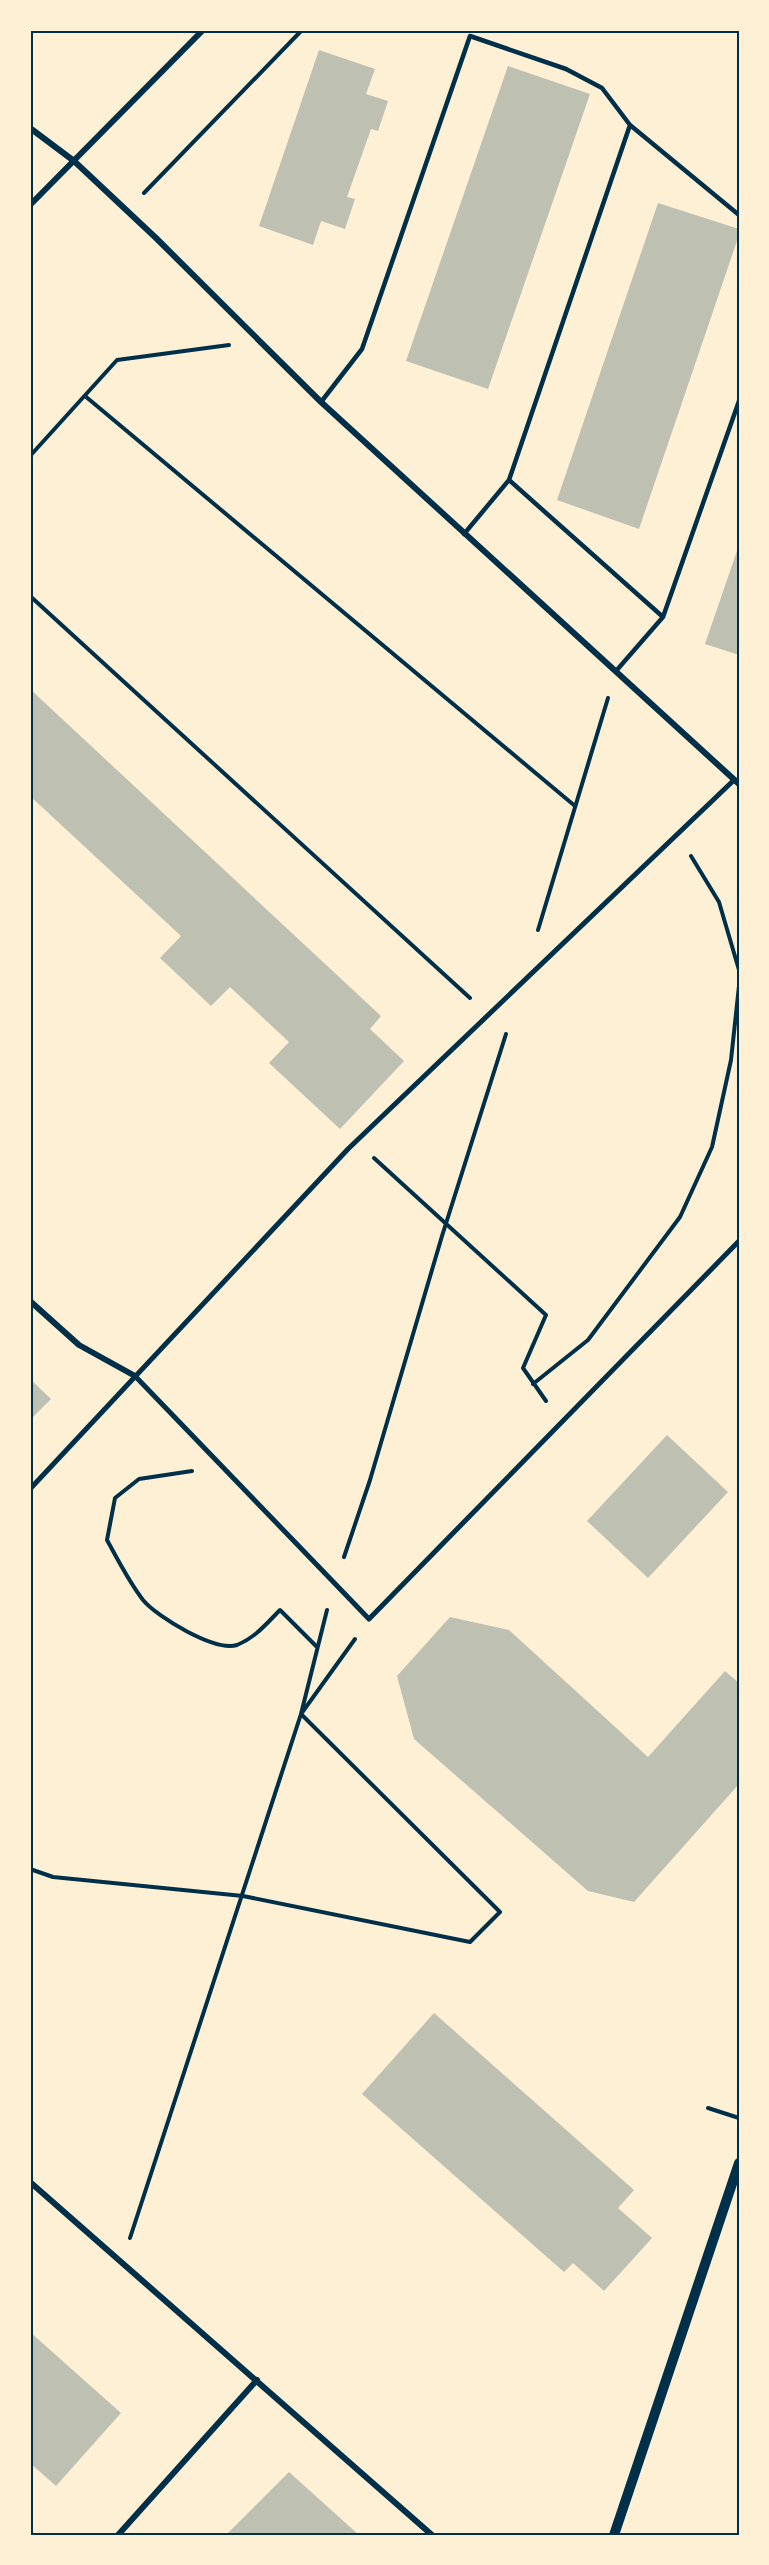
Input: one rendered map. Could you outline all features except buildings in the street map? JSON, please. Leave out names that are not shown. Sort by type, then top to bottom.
[{"type":"street","points":[[30,205],[203,30]]},
{"type":"street","points":[[30,128],[74,161],[201,281],[321,402],[737,782],[678,835],[356,1141],[30,1489]]},
{"type":"street","points":[[30,1300],[79,1345],[135,1376],[369,1619],[739,1241]]},
{"type":"street","points":[[614,2535],[739,2163]]},
{"type":"street","points":[[30,2182],[432,2535]]},
{"type":"street","points":[[118,2535],[257,2380]]},
{"type":"lane","points":[[51,30],[77,30]]},
{"type":"lane","points":[[321,402],[362,349],[470,36],[566,69],[602,88],[630,125],[739,215]]},
{"type":"lane","points":[[464,534],[509,480],[630,125]]},
{"type":"lane","points":[[616,671],[663,617],[739,401]]},
{"type":"lane","points":[[509,480],[663,617]]},
{"type":"path","points":[[127,211],[302,30]]},
{"type":"path","points":[[30,456],[117,360],[261,341]]},
{"type":"path","points":[[85,396],[575,806]]},
{"type":"path","points":[[30,596],[489,1015]]},
{"type":"path","points":[[122,2264],[301,1714],[336,1584],[370,1480],[616,671]]},
{"type":"path","points":[[678,835],[719,902],[739,970]]},
{"type":"path","points":[[533,1384],[588,1340],[680,1217],[712,1147],[731,1060],[739,986]]},
{"type":"path","points":[[356,1141],[546,1315],[523,1368],[561,1422]]},
{"type":"path","points":[[215,1459],[189,1472],[139,1479],[115,1498],[107,1540],[144,1601],[179,1627],[212,1642],[235,1646],[259,1632],[280,1610],[317,1648]]},
{"type":"path","points":[[301,1714],[369,1619]]},
{"type":"path","points":[[30,1869],[53,1877],[243,1896],[470,1942],[500,1912],[301,1714]]},
{"type":"path","points":[[708,2108],[739,2118]]}]
